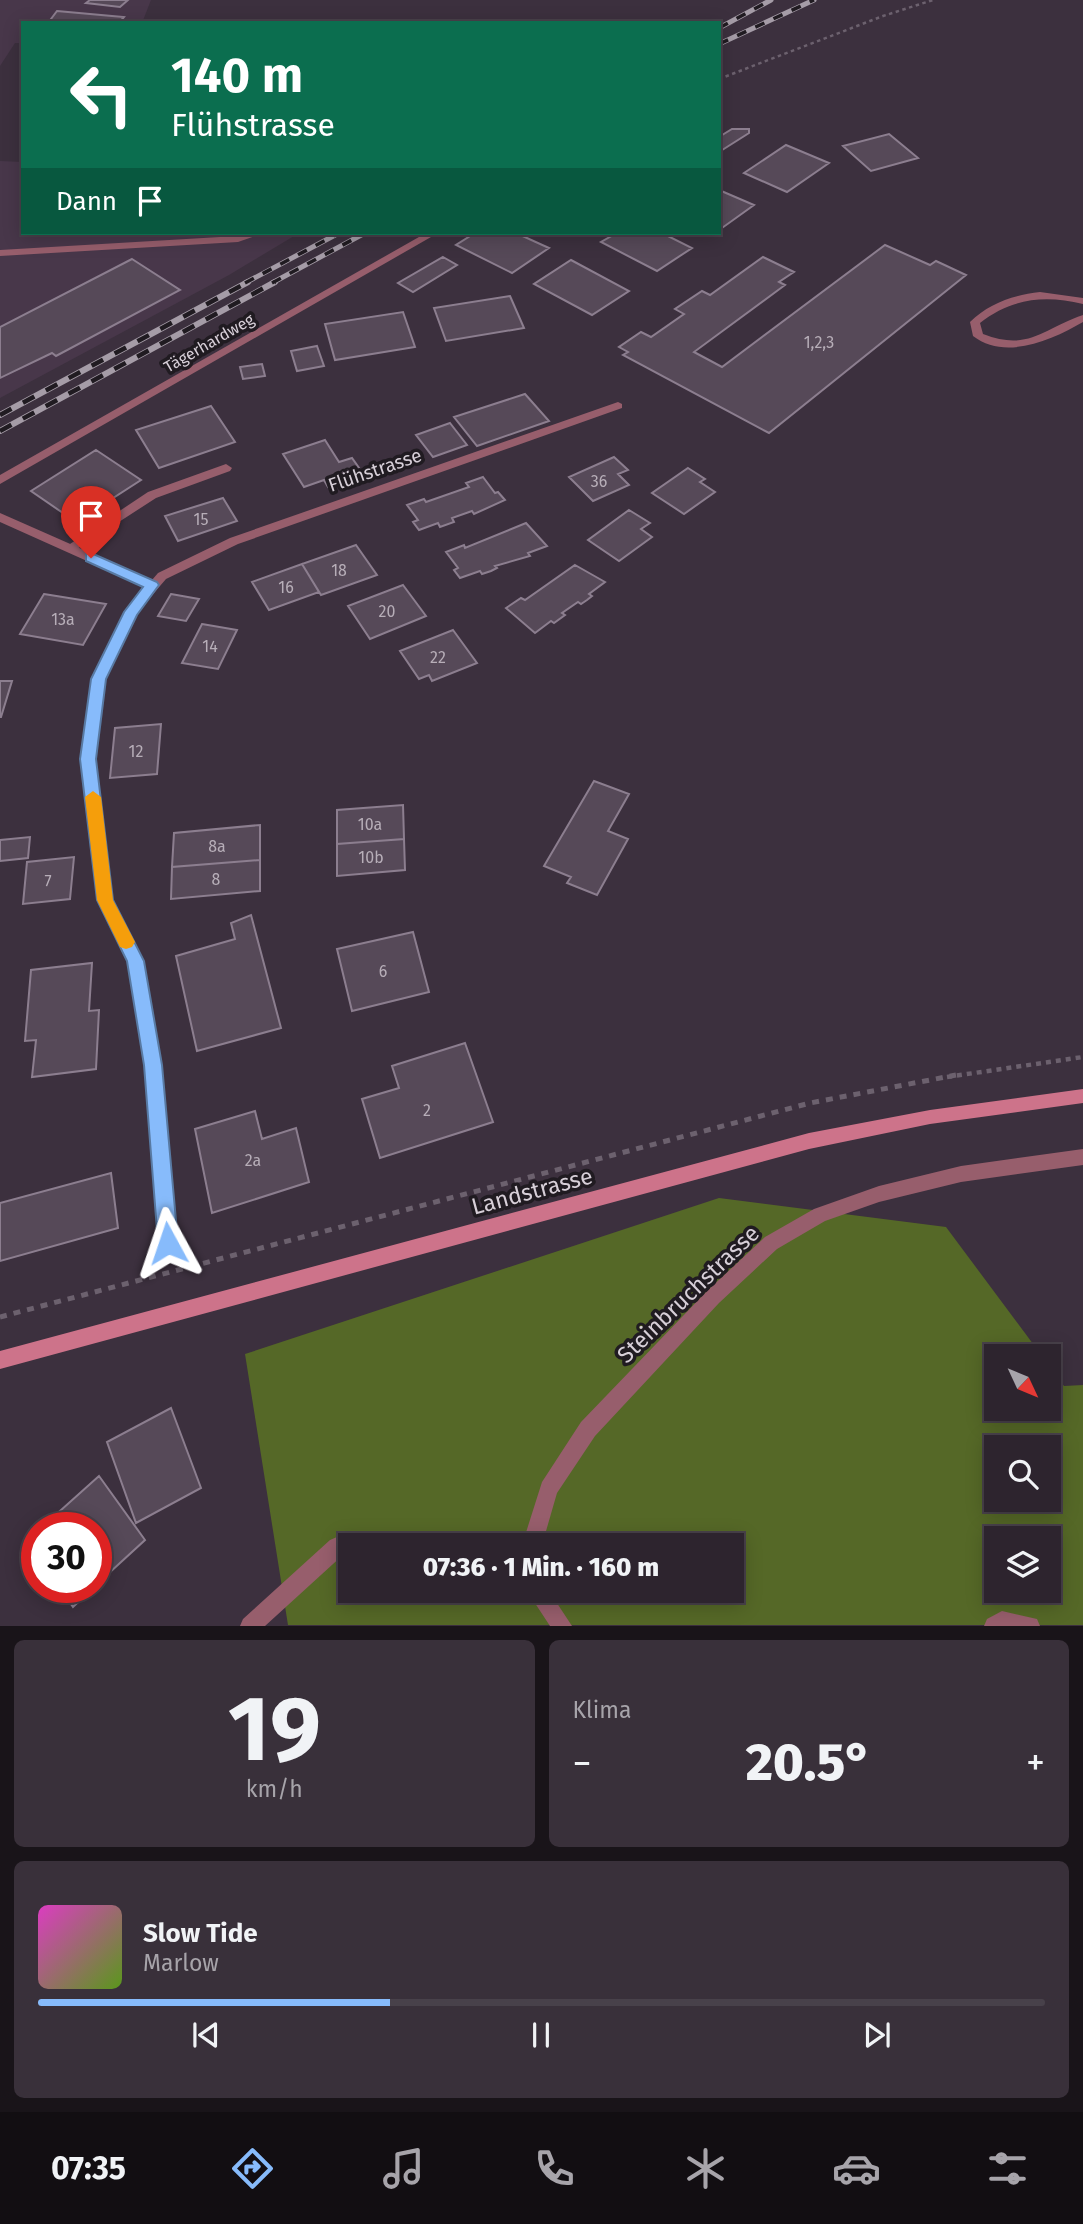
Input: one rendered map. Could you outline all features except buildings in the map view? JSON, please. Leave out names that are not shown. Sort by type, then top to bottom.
[{"type":"main road","name":"Landstrasse","points":[[0,1360],[809,1141],[930,1117],[1083,1096]]},
{"type":"street","points":[[0,253],[238,239],[252,235]]},
{"type":"street","name":"Tägerhardweg","points":[[0,480],[429,235]]},
{"type":"street","points":[[1083,301],[1061,294],[1017,298],[989,310],[975,322],[978,336],[995,342],[1017,344],[1037,342],[1083,318]]},
{"type":"street","name":"Flühstrasse","points":[[168,1243],[151,1052],[135,961],[105,900],[88,759],[99,679],[131,612],[162,576],[234,541],[618,406]]},
{"type":"street","points":[[70,548],[152,495],[226,468]]},
{"type":"street","points":[[0,517],[152,585]]},
{"type":"street","name":"Steinbruchstrasse","points":[[536,1533],[549,1489],[588,1429],[713,1297],[771,1243],[820,1215],[879,1194],[961,1174],[1083,1157]]},
{"type":"street","points":[[250,1626],[337,1546]]},
{"type":"street","points":[[546,1603],[562,1626]]},
{"type":"street","points":[[995,1626],[1002,1621],[1030,1626]]},
{"type":"path","points":[[721,78],[883,16],[933,0]]},
{"type":"path","points":[[0,1317],[810,1103],[986,1069],[1083,1058]]},
{"type":"shaded area","points":[[0,0],[151,0],[143,21],[21,21],[21,43],[15,43],[0,66]]},
{"type":"shaded area","points":[[0,161],[21,162],[21,235],[296,235],[229,275],[0,398]]},
{"type":"green space","points":[[719,1198],[946,1227],[1033,1344],[984,1344],[984,1421],[1061,1421],[1061,1382],[1064,1386],[1083,1385],[1083,1625],[288,1625],[245,1354]]},
{"type":"railway","points":[[721,27],[771,0]]},
{"type":"railway","points":[[721,43],[814,0]]},
{"type":"railway","points":[[245,283],[335,235]]},
{"type":"railway","points":[[272,283],[361,235]]},
{"type":"railway","points":[[0,415],[248,282]]},
{"type":"railway","points":[[0,431],[275,282]]},
{"type":"slow traffic","points":[[93,797],[105,900],[126,942]]},
{"type":"route","points":[[91,558],[152,585],[131,612],[99,679],[88,759],[105,900],[135,961],[153,1065],[168,1243]]}]
